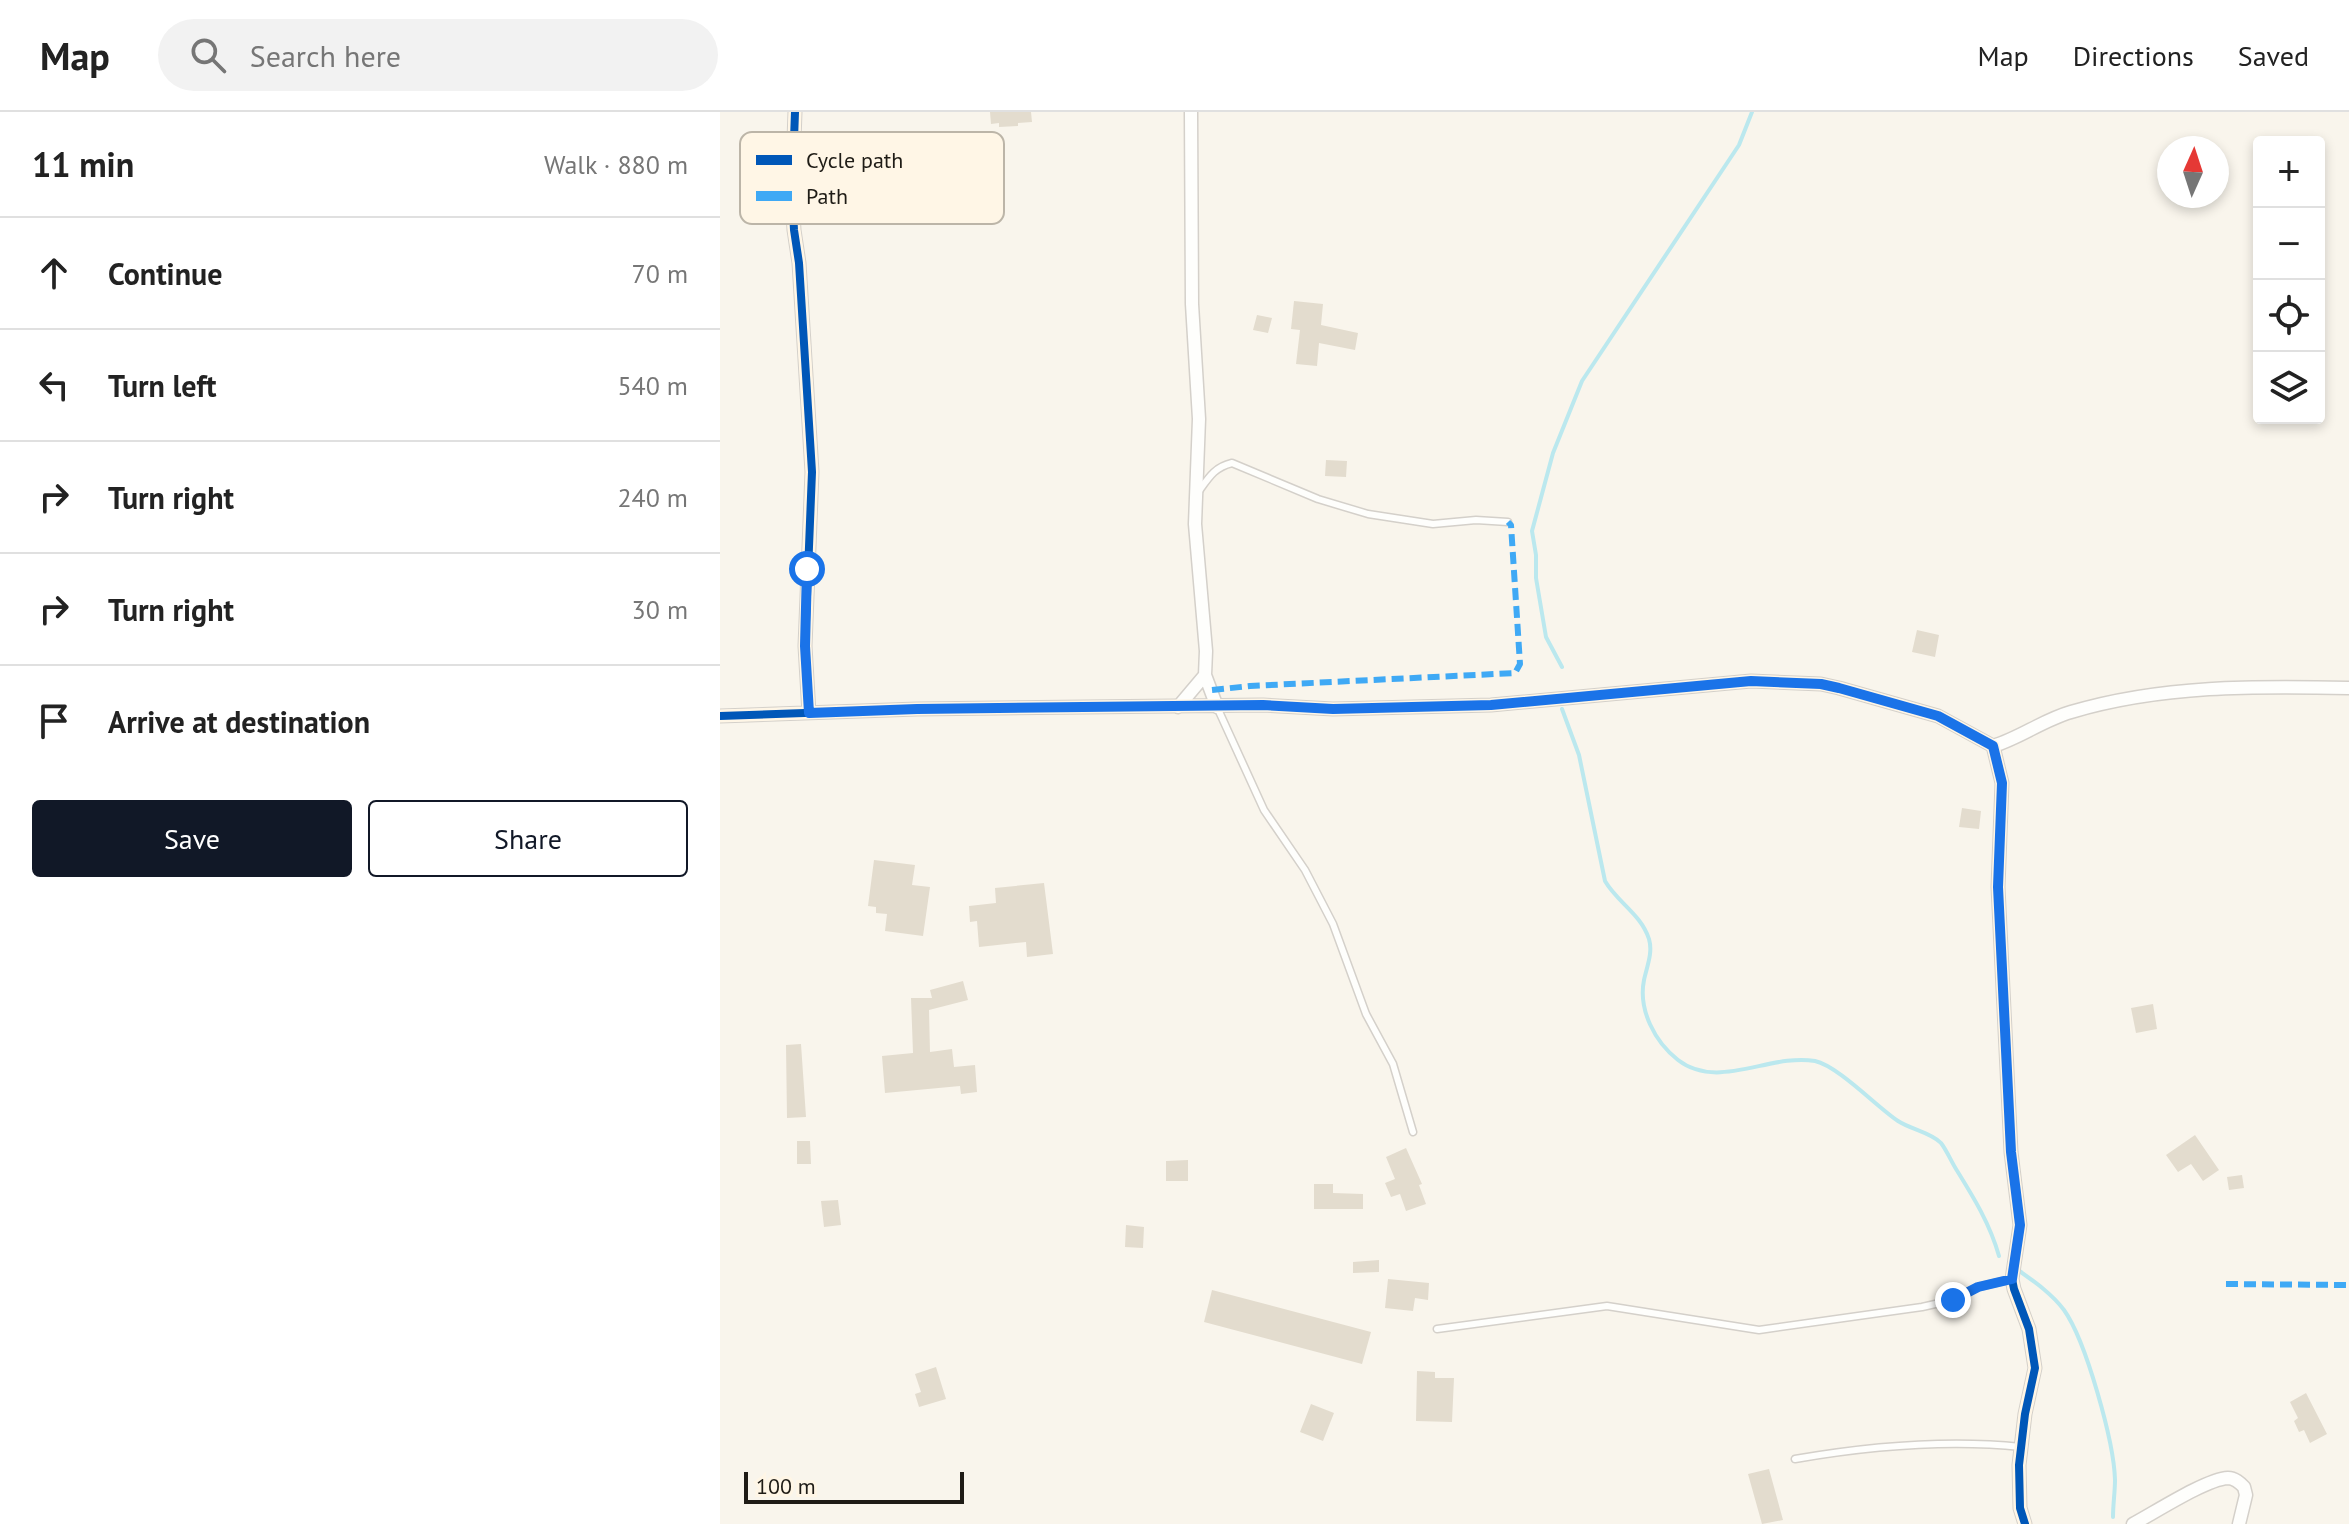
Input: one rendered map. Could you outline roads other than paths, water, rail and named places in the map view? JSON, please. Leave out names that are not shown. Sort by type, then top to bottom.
[{"type":"street","points":[[795,112],[795,132]]},
{"type":"street","points":[[1191,112],[1192,304],[1199,419],[1195,524],[1206,651],[1205,675],[1217,707]]},
{"type":"street","points":[[794,224],[812,472],[805,646],[809,713]]},
{"type":"street","points":[[1178,707],[1205,675]]},
{"type":"street","points":[[720,716],[917,709],[1263,705],[1333,709],[1491,705],[1751,681],[1839,688],[1938,716],[1993,746],[2044,721],[2139,696],[2190,689],[2255,686],[2349,688]]},
{"type":"street","points":[[1993,746],[2002,783],[1999,914],[2011,1152],[2020,1225],[2012,1279],[2029,1329],[2035,1368],[2021,1447],[2019,1481],[2025,1524]]},
{"type":"street","points":[[2133,1524],[2204,1486],[2228,1478],[2244,1487],[2246,1495],[2239,1524]]},
{"type":"lane","points":[[1195,496],[1213,471],[1221,465],[1232,463],[1318,499],[1368,514],[1433,524],[1476,520],[1508,522]]},
{"type":"lane","points":[[1217,707],[1264,810],[1305,870],[1333,924],[1366,1014],[1393,1064],[1413,1132]]},
{"type":"lane","points":[[1437,1329],[1607,1306],[1759,1330],[1922,1307],[1953,1300],[1978,1287],[2012,1279]]},
{"type":"lane","points":[[1795,1459],[1890,1445],[1948,1443],[2021,1447]]},
{"type":"waterway","points":[[1562,667],[1546,637],[1532,531],[1553,453],[1582,381],[1739,145],[1752,112]]},
{"type":"waterway","points":[[1562,709],[1579,755],[1605,881],[1635,915],[1649,939],[1644,1003],[1650,1024],[1662,1044],[1678,1060],[1694,1069],[1710,1072],[1798,1060],[1824,1064],[1898,1121],[1941,1143],[1981,1211],[1999,1256]]},
{"type":"waterway","points":[[2018,1270],[2059,1304],[2081,1344],[2110,1442],[2115,1480],[2113,1517]]}]
